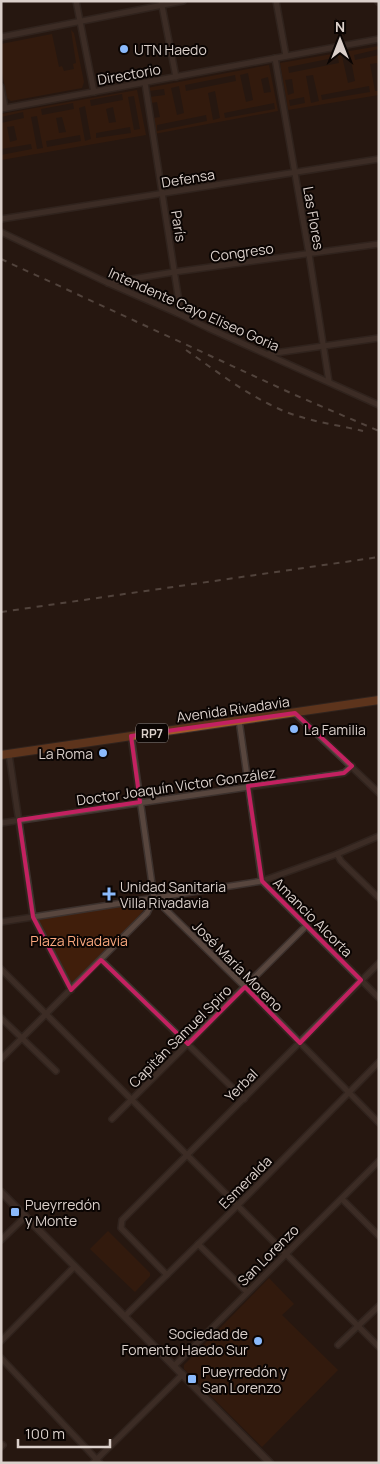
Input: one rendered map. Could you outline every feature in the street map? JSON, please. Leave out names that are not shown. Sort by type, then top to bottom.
[{"type":"main road","name":"Avenida Rivadavia","points":[[5,754],[379,700]]},
{"type":"street","points":[[76,1],[94,92]]},
{"type":"street","points":[[1,37],[162,3],[183,1]]},
{"type":"street","points":[[276,1],[286,56]]},
{"type":"street","points":[[162,3],[176,77]]},
{"type":"street","name":"Directorio","points":[[3,109],[379,39]]},
{"type":"street","name":"Las Flores","points":[[275,58],[329,382]]},
{"type":"street","name":"París","points":[[145,83],[179,302],[177,313]]},
{"type":"street","points":[[1,87],[3,109]]},
{"type":"street","name":"Defensa","points":[[1,219],[379,159]]},
{"type":"street","name":"Intendente Cayo Eliseo Goria","points":[[1,232],[108,283],[379,405]]},
{"type":"street","name":"Congreso","points":[[108,283],[379,244]]},
{"type":"street","points":[[268,354],[379,338]]},
{"type":"street","points":[[295,712],[379,792]]},
{"type":"street","name":"Amancio Alcorta","points":[[239,720],[262,881],[379,998]]},
{"type":"street","points":[[1,1059],[147,913],[154,898],[131,736]]},
{"type":"street","points":[[5,754],[19,820],[33,917],[71,990]]},
{"type":"street","name":"Doctor Joaquín Victor González","points":[[1,823],[339,774],[344,773],[352,766]]},
{"type":"street","points":[[1,922],[262,881],[337,854],[379,836]]},
{"type":"street","points":[[337,854],[341,861],[379,898]]},
{"type":"street","name":"José María Moreno","points":[[154,898],[379,1123]]},
{"type":"street","name":"Capitán Samuel Spiro","points":[[112,1119],[306,926]]},
{"type":"street","points":[[101,960],[244,1099]]},
{"type":"street","name":"Yerbal","points":[[166,1275],[121,1228],[122,1220],[379,963]]},
{"type":"street","points":[[1,969],[379,1347]]},
{"type":"street","points":[[1,1018],[56,1071]]},
{"type":"street","name":"Esmeralda","points":[[125,1316],[379,1062]]},
{"type":"street","name":"San Lorenzo","points":[[174,1366],[379,1161]]},
{"type":"street","points":[[1,1192],[270,1463]]},
{"type":"street","points":[[342,1199],[379,1236]]},
{"type":"street","points":[[1,1240],[26,1216]]},
{"type":"street","points":[[198,1244],[247,1292]]},
{"type":"street","points":[[1,1341],[75,1266]]},
{"type":"street","points":[[338,1346],[379,1306]]},
{"type":"street","points":[[1,1358],[97,1462],[182,1374]]},
{"type":"highlighted area","points":[[295,713],[352,766],[344,773],[248,786],[262,881],[361,980],[300,1043],[245,987],[188,1044],[101,960],[71,990],[33,917],[19,820],[140,802],[131,736]]},
{"type":"green space","points":[[71,30],[74,33],[84,82],[82,88],[11,101],[7,98],[1,68],[1,44],[52,34],[59,67],[62,66],[64,71],[74,69],[73,64],[76,63]]},
{"type":"green space","points":[[379,46],[379,49],[354,55],[355,60],[379,55],[379,70],[377,63],[370,64],[375,91],[379,91],[379,95],[288,110],[280,63]],"holes":[[[350,55],[355,81],[348,83],[342,56]],[[338,57],[339,63],[289,73],[288,67]],[[313,75],[319,101],[311,103],[306,76]],[[292,79],[294,93],[288,95],[285,80]],[[369,86],[370,92],[322,100],[321,95]],[[304,97],[305,103],[290,106],[289,100]]]},
{"type":"green space","points":[[269,65],[278,111],[154,134],[147,88]],"holes":[[[248,73],[253,100],[246,102],[240,75]],[[235,75],[236,81],[186,91],[185,85]],[[268,77],[271,92],[264,93],[261,79]],[[179,86],[184,113],[177,115],[171,88]],[[164,89],[165,95],[150,97],[149,91]],[[215,91],[220,118],[213,120],[208,93]],[[157,102],[160,117],[154,118],[151,103]],[[274,103],[275,109],[225,118],[224,113]],[[206,115],[207,121],[157,131],[157,125]]]},
{"type":"green space","points":[[137,90],[146,135],[1,160],[1,155],[32,149],[31,144],[1,149],[1,123],[24,118],[23,112],[1,117],[1,114]],"holes":[[[122,94],[123,100],[91,106],[90,100]],[[134,96],[140,129],[134,130],[128,97]],[[73,103],[74,109],[42,115],[41,109]],[[85,106],[91,139],[85,141],[79,108]],[[113,107],[116,122],[109,123],[106,109]],[[37,116],[43,148],[37,149],[31,117]],[[62,117],[66,132],[59,133],[56,118]],[[14,126],[17,140],[10,142],[7,127]],[[130,127],[131,133],[96,138],[96,133]],[[80,135],[81,141],[47,147],[46,141]]]},
{"type":"green space","name":"Plaza Rivadavia","points":[[154,898],[101,960],[71,990],[33,917]]},
{"type":"green space","points":[[108,1231],[150,1273],[150,1276],[135,1292],[90,1249]]},
{"type":"green space","name":"Sociedad de Fomento Haedo Sur","points":[[269,1278],[294,1304],[282,1315],[338,1370],[262,1447],[184,1369],[184,1365]]},
{"type":"railway","points":[[1,259],[295,395],[379,431]]},
{"type":"railway","points":[[186,350],[241,388],[277,408],[308,419],[363,431]]},
{"type":"railway","points":[[1,612],[379,557]]},
{"type":"place","name":"UTN Haedo","points":[[124,49]]},
{"type":"place","name":"La Familia","points":[[294,729]]},
{"type":"place","name":"La Roma","points":[[103,753]]},
{"type":"place","name":"Unidad Sanitaria Villa Rivadavia","points":[[109,894]]},
{"type":"place","name":"Pueyrredón y Monte","points":[[15,1212]]},
{"type":"place","name":"Sociedad de Fomento Haedo Sur","points":[[258,1341]]},
{"type":"place","name":"Pueyrredón y San Lorenzo","points":[[192,1379]]}]
